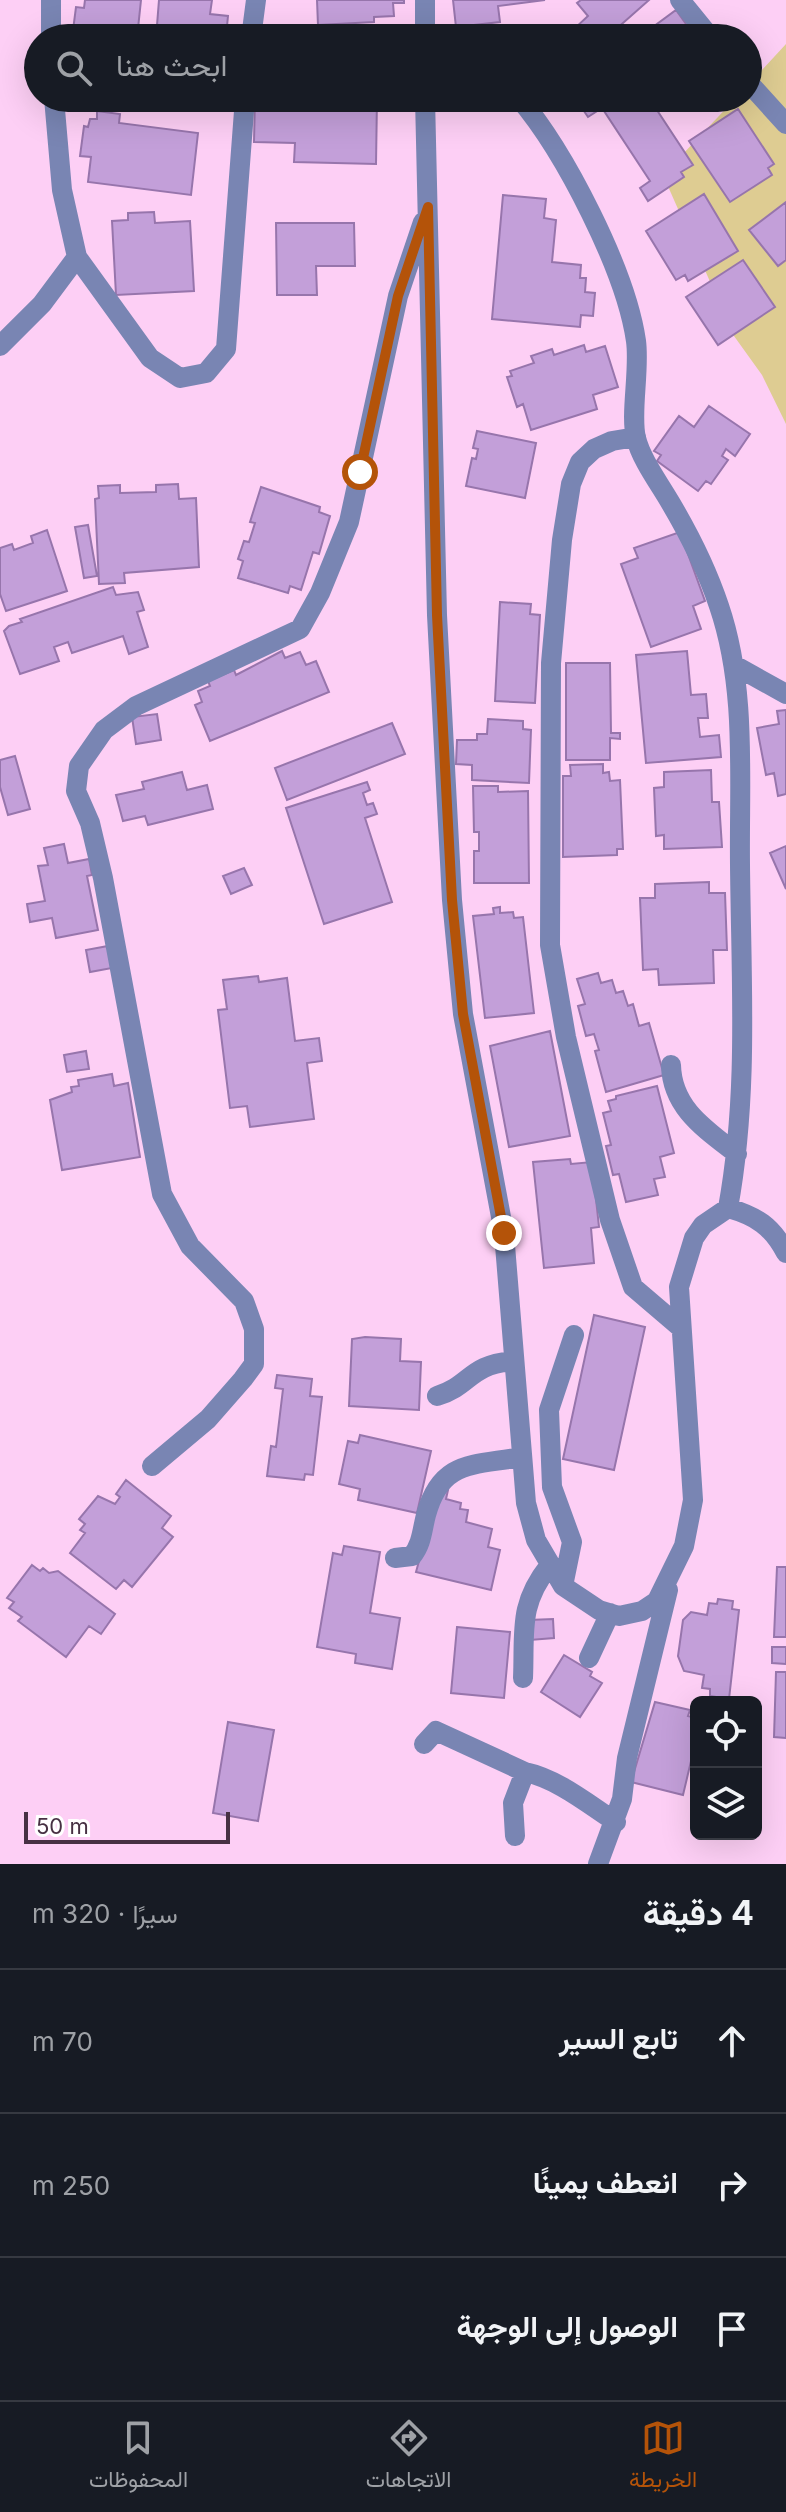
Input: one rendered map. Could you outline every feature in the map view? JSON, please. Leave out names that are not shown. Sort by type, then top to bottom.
[{"type":"street","points":[[51,0],[51,24]]},
{"type":"street","points":[[253,24],[256,0]]},
{"type":"street","points":[[425,0],[428,24]]},
{"type":"street","points":[[680,0],[700,24]]},
{"type":"street","points":[[762,97],[786,124]]},
{"type":"street","points":[[55,112],[62,190],[77,257],[142,348],[164,370],[180,378],[194,378],[218,364],[226,349],[244,112]]},
{"type":"street","points":[[425,112],[437,615],[452,900],[463,1014],[504,1233],[521,1457],[532,1528],[549,1566],[563,1586],[619,1616],[642,1611],[657,1601],[689,1527],[693,1500],[679,1287],[685,1259],[703,1225],[728,1208],[737,1154],[744,1067],[741,772],[734,665],[719,606],[704,570],[636,437],[637,357],[632,316],[596,223],[560,157],[529,112]]},
{"type":"street","points":[[152,1466],[208,1419],[243,1379],[254,1364],[254,1329],[244,1301],[190,1246],[162,1194],[103,878],[90,823],[76,791],[79,766],[104,730],[136,706],[300,629],[320,593],[349,522],[398,296],[428,207]]},
{"type":"street","points":[[0,346],[42,304],[77,257]]},
{"type":"street","points":[[636,437],[603,445],[580,462],[571,484],[566,512],[551,663],[550,945],[566,1037],[610,1220],[633,1287],[681,1328]]},
{"type":"street","points":[[734,665],[786,694]]},
{"type":"street","points":[[671,1065],[671,1080],[681,1106],[737,1154]]},
{"type":"street","points":[[728,1208],[751,1215],[775,1231],[786,1253]]},
{"type":"street","points":[[563,1586],[572,1542],[552,1487],[549,1410],[574,1335]]},
{"type":"street","points":[[437,1396],[456,1391],[471,1372],[493,1363],[513,1361]]},
{"type":"street","points":[[395,1558],[412,1556],[420,1546],[430,1499],[441,1479],[461,1466],[521,1457]]},
{"type":"street","points":[[598,1864],[616,1822],[627,1758],[675,1562]]},
{"type":"street","points":[[523,1678],[522,1624],[533,1586],[549,1566]]},
{"type":"street","points":[[589,1658],[610,1613]]},
{"type":"street","points":[[424,1744],[436,1731],[549,1780],[616,1822]]},
{"type":"street","points":[[515,1836],[513,1803],[525,1772]]},
{"type":"shaded area","points":[[786,44],[786,424],[762,375],[734,336],[663,175],[723,112],[762,112],[762,70]]},
{"type":"building","points":[[85,0],[141,0],[138,24],[74,24],[76,7],[84,8]]},
{"type":"building","points":[[159,0],[212,0],[210,14],[228,16],[227,24],[157,24]]},
{"type":"building","points":[[317,0],[404,0],[404,3],[393,3],[394,16],[374,17],[374,22],[318,24]]},
{"type":"building","points":[[453,0],[545,0],[498,6],[500,22],[456,24]]},
{"type":"building","points":[[581,0],[649,0],[622,24],[579,24],[588,16],[577,3]]},
{"type":"building","points":[[676,10],[686,24],[657,24]]},
{"type":"building","points":[[97,112],[120,114],[119,123],[198,133],[191,195],[88,182],[91,157],[80,156],[84,126],[88,127],[90,119],[97,119]]},
{"type":"building","points":[[255,112],[377,112],[376,164],[294,162],[295,143],[254,142]]},
{"type":"building","points":[[605,112],[658,112],[693,165],[681,172],[684,177],[648,201],[640,188],[650,181]]},
{"type":"building","points":[[733,112],[740,112],[774,164],[768,168],[772,175],[730,202],[689,141]]},
{"type":"building","points":[[704,194],[738,251],[688,281],[685,275],[676,280],[646,231]]},
{"type":"building","points":[[503,195],[546,199],[544,218],[556,220],[552,262],[581,265],[580,278],[586,278],[585,292],[595,293],[593,316],[581,315],[580,327],[492,319]]},
{"type":"building","points":[[786,202],[786,260],[778,266],[749,230]]},
{"type":"building","points":[[154,212],[155,223],[190,221],[194,291],[116,295],[112,221],[128,220],[128,213]]},
{"type":"building","points":[[276,223],[354,223],[355,266],[316,266],[317,295],[277,295]]},
{"type":"building","points":[[743,260],[775,307],[718,345],[686,297]]},
{"type":"building","points":[[584,345],[586,352],[605,346],[618,387],[593,395],[597,409],[531,430],[523,404],[517,407],[507,377],[512,376],[510,371],[534,363],[531,356],[552,349],[554,355]]},
{"type":"building","points":[[709,406],[750,434],[735,456],[726,449],[722,456],[728,460],[711,484],[706,481],[698,491],[657,461],[661,455],[654,451],[679,416],[694,427]]},
{"type":"building","points":[[477,431],[536,443],[525,498],[466,486],[472,458],[476,459],[478,449],[473,448]]},
{"type":"building","points":[[178,484],[179,499],[196,498],[199,567],[124,573],[125,583],[99,584],[95,499],[99,498],[98,486],[120,485],[120,493],[156,492],[156,485]]},
{"type":"building","points":[[261,487],[320,507],[319,512],[330,516],[319,554],[313,552],[301,590],[290,586],[288,593],[238,578],[243,561],[238,559],[244,541],[249,542],[255,523],[250,522]]},
{"type":"building","points":[[88,525],[97,576],[84,578],[75,527]]},
{"type":"building","points":[[47,530],[67,591],[6,611],[0,594],[0,548],[12,544],[14,550],[33,543],[31,536]]},
{"type":"building","points":[[680,532],[705,601],[693,606],[701,629],[651,647],[621,564],[638,558],[634,548]]},
{"type":"building","points":[[113,587],[116,595],[138,592],[144,610],[137,612],[148,647],[129,654],[123,636],[72,653],[68,642],[54,647],[59,661],[20,674],[4,631],[9,626],[22,622],[20,619]]},
{"type":"building","points":[[500,602],[531,604],[530,614],[540,615],[535,703],[495,701]]},
{"type":"building","points":[[282,651],[285,658],[300,652],[306,665],[316,661],[329,692],[210,741],[195,705],[202,702],[198,691],[210,686],[208,681],[234,670],[236,675]]},
{"type":"building","points":[[687,651],[691,695],[706,694],[708,718],[698,718],[700,737],[719,735],[721,757],[646,763],[636,655]]},
{"type":"building","points":[[566,663],[610,663],[611,733],[620,733],[620,739],[610,738],[610,760],[566,760]]},
{"type":"building","points":[[786,710],[786,794],[778,796],[774,773],[766,775],[757,728],[779,724],[777,711]]},
{"type":"building","points":[[157,714],[161,740],[136,744],[132,717]]},
{"type":"building","points":[[488,719],[523,721],[523,729],[531,730],[529,783],[472,780],[472,765],[456,764],[457,740],[477,740],[477,734],[487,734]]},
{"type":"building","points":[[392,723],[405,754],[287,800],[275,768]]},
{"type":"building","points":[[15,756],[30,809],[8,815],[0,787],[0,760]]},
{"type":"building","points":[[603,764],[603,773],[609,772],[610,781],[620,780],[623,849],[617,849],[617,855],[563,857],[563,776],[571,776],[570,765]]},
{"type":"building","points":[[711,770],[712,802],[719,802],[722,847],[664,849],[664,835],[656,836],[654,788],[664,787],[664,772]]},
{"type":"building","points":[[182,772],[187,790],[207,785],[213,809],[148,825],[145,816],[123,821],[116,795],[144,789],[142,782]]},
{"type":"building","points":[[367,782],[370,790],[363,793],[367,805],[373,803],[377,814],[365,818],[392,902],[324,924],[286,808]]},
{"type":"building","points":[[473,786],[498,786],[498,792],[528,791],[529,883],[474,883],[474,851],[479,851],[479,832],[474,832]]},
{"type":"building","points":[[64,844],[68,863],[89,859],[92,875],[87,876],[98,930],[56,938],[52,918],[30,922],[27,904],[45,901],[38,866],[48,865],[44,848]]},
{"type":"building","points":[[786,846],[786,889],[770,853]]},
{"type":"building","points":[[244,868],[252,885],[231,894],[223,876]]},
{"type":"building","points":[[709,882],[709,893],[725,893],[727,950],[713,950],[714,983],[659,985],[658,969],[643,970],[640,898],[655,898],[655,884]]},
{"type":"building","points":[[500,907],[500,913],[513,912],[514,918],[523,917],[534,1013],[485,1018],[473,916],[494,914],[493,908]]},
{"type":"building","points":[[108,946],[112,968],[90,972],[86,950]]},
{"type":"building","points":[[598,973],[601,983],[612,980],[616,993],[623,991],[628,1006],[633,1004],[639,1026],[649,1023],[664,1075],[606,1092],[595,1051],[599,1050],[594,1034],[586,1036],[578,1006],[585,1004],[577,979]]},
{"type":"building","points":[[258,976],[259,982],[287,978],[295,1041],[319,1038],[322,1061],[307,1063],[314,1119],[250,1127],[247,1106],[230,1108],[218,1010],[227,1009],[223,980]]},
{"type":"building","points":[[550,1031],[570,1136],[509,1147],[490,1046]]},
{"type":"building","points":[[86,1051],[89,1069],[67,1072],[64,1055]]},
{"type":"building","points":[[112,1074],[114,1086],[128,1083],[140,1157],[62,1170],[50,1100],[72,1092],[71,1087],[79,1086],[78,1080]]},
{"type":"building","points":[[657,1086],[674,1153],[660,1157],[665,1177],[654,1179],[658,1195],[626,1202],[619,1174],[613,1175],[606,1146],[611,1145],[603,1113],[611,1111],[608,1101],[616,1099],[616,1096]]},
{"type":"building","points":[[570,1159],[571,1164],[592,1162],[599,1227],[591,1228],[594,1263],[544,1268],[533,1162]]},
{"type":"building","points":[[594,1315],[645,1327],[614,1470],[563,1459]]},
{"type":"building","points":[[352,1339],[401,1339],[400,1361],[421,1362],[419,1410],[349,1406]]},
{"type":"building","points":[[277,1375],[312,1379],[310,1396],[322,1397],[313,1475],[305,1474],[304,1480],[267,1476],[271,1446],[276,1447],[283,1389],[275,1388]]},
{"type":"building","points":[[360,1435],[431,1451],[417,1513],[358,1500],[360,1489],[339,1484],[348,1441],[358,1443]]},
{"type":"building","points":[[126,1480],[171,1516],[162,1528],[173,1537],[132,1587],[124,1580],[116,1589],[70,1553],[85,1533],[80,1530],[85,1524],[79,1519],[98,1496],[115,1504],[120,1497],[116,1494]]},
{"type":"building","points":[[439,1488],[448,1490],[446,1499],[461,1503],[460,1509],[468,1510],[466,1522],[492,1529],[488,1547],[500,1550],[491,1590],[416,1572]]},
{"type":"building","points":[[344,1546],[380,1552],[370,1613],[400,1618],[392,1669],[355,1663],[356,1654],[317,1647],[333,1553],[342,1555]]},
{"type":"building","points":[[32,1565],[40,1571],[43,1568],[49,1573],[58,1571],[115,1614],[101,1634],[89,1626],[66,1657],[18,1621],[22,1617],[9,1608],[14,1602],[7,1598]]},
{"type":"building","points":[[777,1567],[786,1567],[786,1637],[774,1637]]},
{"type":"building","points":[[718,1599],[733,1601],[732,1609],[739,1610],[729,1696],[710,1696],[710,1689],[702,1688],[704,1675],[684,1671],[678,1656],[683,1620],[691,1612],[707,1615],[709,1603],[717,1604]]},
{"type":"building","points":[[553,1619],[554,1638],[530,1640],[529,1620]]},
{"type":"building","points":[[457,1627],[510,1632],[504,1698],[451,1693]]},
{"type":"building","points":[[772,1647],[786,1647],[786,1664],[772,1663]]},
{"type":"building","points":[[564,1655],[592,1672],[590,1676],[602,1683],[580,1717],[541,1692]]},
{"type":"building","points":[[776,1672],[786,1672],[786,1738],[774,1737]]},
{"type":"building","points":[[655,1702],[690,1710],[690,1765],[683,1795],[631,1782]]},
{"type":"building","points":[[228,1722],[274,1730],[258,1821],[213,1813]]},
{"type":"route","points":[[360,472],[373,398],[398,296],[428,207],[437,615],[452,900],[463,1014],[504,1233]]}]
